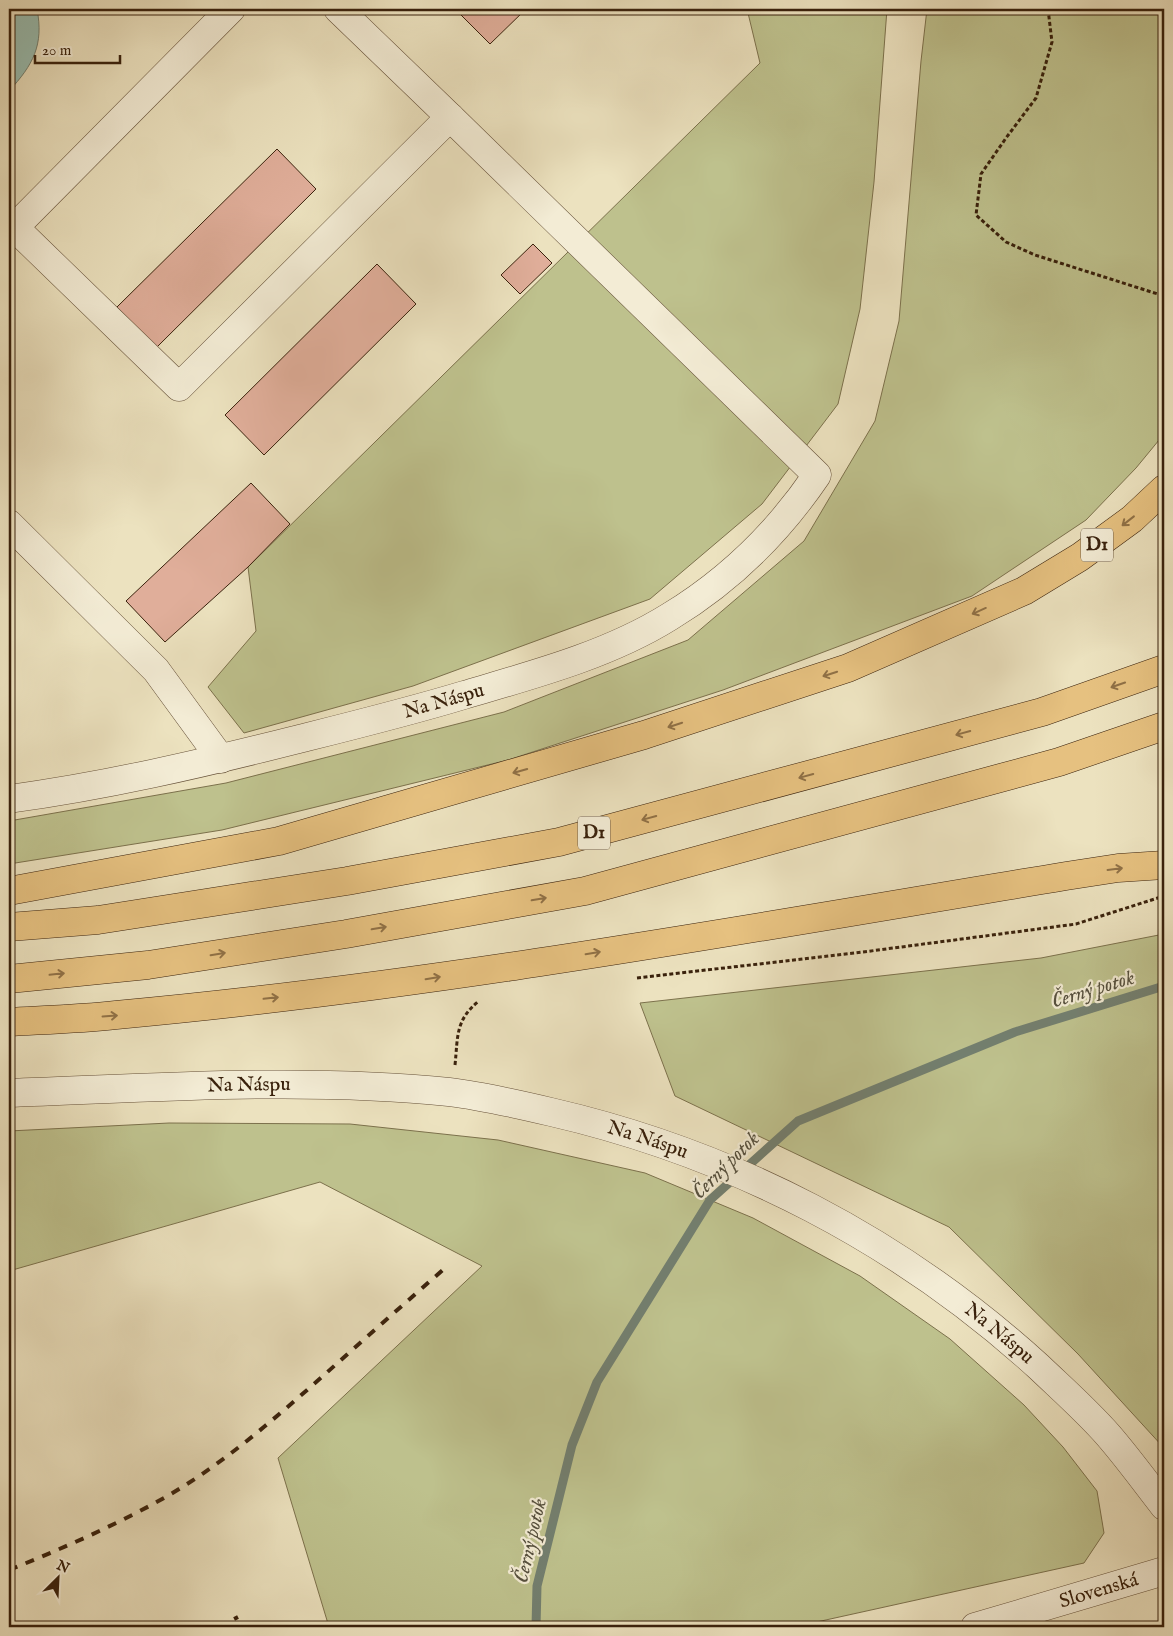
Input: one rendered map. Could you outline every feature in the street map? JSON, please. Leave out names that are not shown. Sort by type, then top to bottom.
[{"type":"highway","name":"D1","points":[[9,891],[279,841],[634,738],[848,668],[1024,591],[1080,557],[1132,519],[1164,489]]},
{"type":"highway","name":"D1","points":[[9,927],[98,920],[318,886],[559,842],[1042,712],[1164,669]]},
{"type":"highway","points":[[9,979],[157,964],[346,934],[585,891],[1059,762],[1164,726]]},
{"type":"highway","points":[[9,1022],[114,1016],[381,986],[1066,876],[1118,868],[1164,865]]},
{"type":"street","points":[[231,9],[11,230],[179,387],[450,116],[338,9]]},
{"type":"street","name":"Na Náspu","points":[[9,799],[133,778],[221,759],[427,706],[494,686],[613,646],[669,618],[724,579],[751,556],[798,503],[816,475],[450,116]]},
{"type":"street","points":[[9,524],[156,670],[221,759]]},
{"type":"street","name":"Na Náspu","points":[[9,1093],[183,1087],[329,1085],[397,1088],[483,1097],[569,1116],[626,1131],[672,1146],[740,1173],[824,1214],[890,1253],[934,1282],[1022,1352],[1066,1392],[1109,1436],[1164,1506]]},
{"type":"street","name":"Slovenská","points":[[975,1627],[1164,1571]]},
{"type":"path","points":[[1048,9],[1052,42],[1036,98],[981,174],[976,215],[1006,242],[1035,255],[1164,296]]},
{"type":"path","points":[[631,979],[863,952],[1076,924],[1164,896]]},
{"type":"path","points":[[452,1093],[459,1028],[467,1010],[485,996]]},
{"type":"green space","points":[[748,9],[887,9],[874,182],[860,309],[838,404],[762,504],[650,599],[413,686],[244,733],[208,687],[256,631],[248,567],[760,63]]},
{"type":"green space","points":[[927,9],[1164,9],[1164,434],[1136,468],[1086,520],[972,596],[723,690],[508,760],[222,830],[9,864],[9,821],[226,783],[504,712],[688,640],[804,541],[875,421],[899,321]]},
{"type":"green space","points":[[1164,934],[1164,1448],[1078,1354],[949,1227],[675,1096],[640,1003],[1041,958]]},
{"type":"green space","points":[[169,1123],[350,1124],[498,1140],[645,1173],[753,1218],[860,1276],[950,1339],[1024,1405],[1063,1447],[1097,1491],[1104,1533],[1084,1563],[794,1627],[329,1627],[278,1458],[482,1266],[320,1182],[9,1271],[9,1131]]},
{"type":"water","points":[[9,9],[37,9],[39,33],[35,54],[9,91]]},
{"type":"building","points":[[455,9],[526,9],[490,44]]},
{"type":"building","points":[[277,149],[316,189],[157,347],[117,307]]},
{"type":"building","points":[[533,244],[552,263],[520,294],[501,275]]},
{"type":"building","points":[[377,264],[416,304],[264,455],[225,415]]},
{"type":"building","points":[[251,483],[290,524],[248,567],[165,642],[126,601]]},
{"type":"waterway","name":"Černý potok","points":[[536,1627],[537,1586],[572,1445],[597,1382],[710,1200],[798,1121],[1015,1032],[1164,986]]},
{"type":"railway","points":[[9,1570],[126,1518],[164,1498],[206,1471],[285,1409],[445,1268]]},
{"type":"railway","points":[[218,1627],[238,1617]]}]
